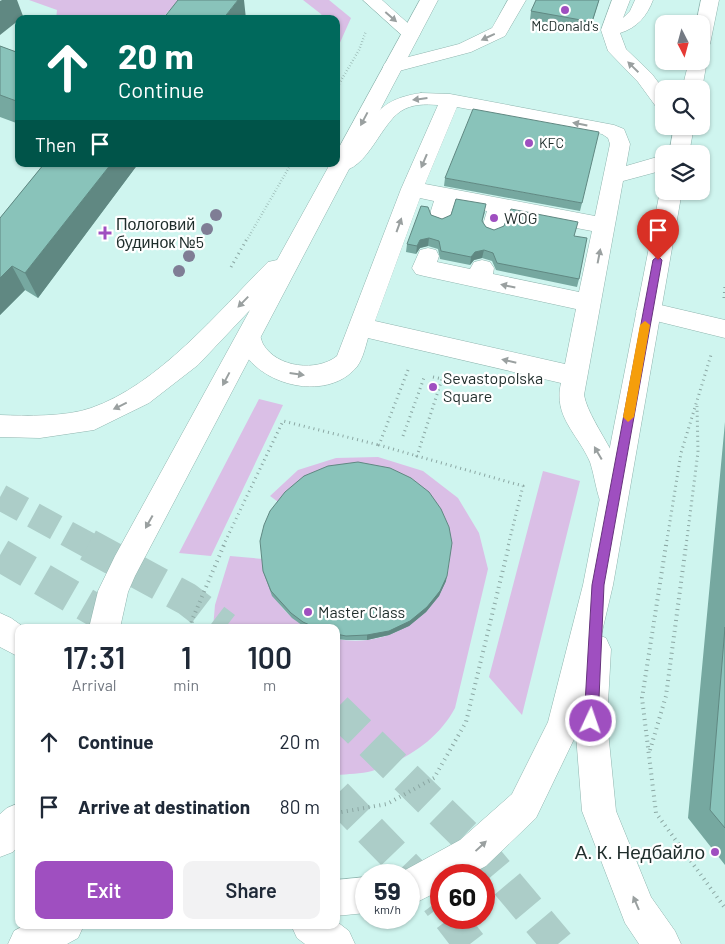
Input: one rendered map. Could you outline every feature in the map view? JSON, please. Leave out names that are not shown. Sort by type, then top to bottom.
[{"type":"main road","points":[[372,0],[411,34]]},
{"type":"main road","points":[[340,163],[429,0]]},
{"type":"main road","points":[[392,67],[465,48],[499,32],[517,0]]},
{"type":"main road","points":[[621,0],[610,30],[617,51],[645,78],[655,92]]},
{"type":"main road","points":[[610,30],[623,27],[632,20],[640,12],[644,0]]},
{"type":"main road","points":[[340,164],[362,149],[380,120],[388,111],[407,101],[420,99],[450,100],[607,129],[617,134],[620,144],[571,395],[572,407],[579,423],[601,456],[608,475],[613,499]]},
{"type":"main road","points":[[249,336],[253,349],[267,364],[281,372],[320,376],[336,371],[346,362],[387,260],[412,189],[450,100]]},
{"type":"main road","points":[[614,176],[655,166]]},
{"type":"main road","points":[[105,624],[113,591],[125,566],[301,241],[338,167]]},
{"type":"main road","points":[[412,189],[605,226]]},
{"type":"main road","points":[[440,217],[446,196]]},
{"type":"main road","points":[[420,882],[472,853],[524,806],[562,726],[598,585],[669,200]]},
{"type":"main road","points":[[493,228],[499,206]]},
{"type":"main road","points":[[553,240],[558,217]]},
{"type":"main road","points":[[0,426],[40,427],[94,419],[140,396],[189,358],[301,241]]},
{"type":"main road","points":[[387,260],[426,262],[543,286],[589,303]]},
{"type":"main road","points":[[648,311],[722,328]]},
{"type":"main road","points":[[360,327],[574,376]]},
{"type":"main road","points":[[598,585],[591,721],[599,811],[638,910],[662,944]]},
{"type":"main road","points":[[0,628],[15,639]]},
{"type":"main road","points":[[0,839],[15,824]]},
{"type":"main road","points":[[340,898],[355,896]]},
{"type":"main road","points":[[27,944],[57,929]]},
{"type":"main road","points":[[315,929],[336,944]]},
{"type":"path","points":[[340,82],[359,50],[368,26]]},
{"type":"path","points":[[230,268],[289,167]]},
{"type":"path","points":[[725,286],[722,328],[680,453],[642,698],[656,813],[725,908]]},
{"type":"path","points":[[379,445],[407,370],[442,379],[417,456]]},
{"type":"path","points":[[404,436],[425,375]]},
{"type":"path","points":[[649,753],[666,696],[698,452],[697,402]]},
{"type":"path","points":[[192,624],[218,557],[283,421],[379,445],[523,486],[466,722],[434,778],[387,804],[340,812]]},
{"type":"shaded area","points":[[29,0],[220,0],[222,3],[168,11],[166,15],[56,15],[57,10]]},
{"type":"shaded area","points":[[303,0],[329,0],[351,18],[340,43],[340,15],[321,14]]},
{"type":"shaded area","points":[[259,399],[283,405],[211,556],[179,553]]},
{"type":"shaded area","points":[[378,457],[423,471],[458,498],[479,533],[488,569],[455,708],[448,719],[440,730],[409,755],[368,772],[340,775],[340,640],[351,641],[380,638],[406,627],[417,618],[427,608],[445,582],[449,568],[450,549],[281,504],[270,496],[298,470],[336,458]]},
{"type":"shaded area","points":[[543,471],[580,481],[522,715],[489,677]]},
{"type":"shaded area","points":[[230,556],[263,559],[276,598],[287,613],[301,624],[213,624],[215,605]]},
{"type":"building","points":[[178,0],[238,0],[226,15],[166,15]]},
{"type":"building","name":"McDonald's","points":[[536,0],[599,0],[592,22],[531,11]]},
{"type":"building","points":[[0,46],[15,52],[15,101],[0,95]]},
{"type":"building","points":[[473,109],[599,132],[582,203],[445,178]]},
{"type":"building","points":[[42,167],[109,167],[25,273],[12,266],[0,278],[0,218]]},
{"type":"building","points":[[456,199],[486,204],[482,221],[486,227],[494,230],[504,226],[511,209],[578,222],[574,236],[587,238],[579,279],[497,263],[493,253],[484,250],[475,252],[471,257],[441,251],[439,241],[429,238],[420,240],[417,246],[407,244],[421,206],[428,207],[431,215],[442,219],[451,215]]},
{"type":"building","points":[[358,462],[390,468],[411,478],[429,492],[441,509],[449,527],[452,543],[447,576],[440,591],[427,607],[410,621],[389,631],[346,636],[340,635],[340,624],[307,624],[303,622],[291,613],[271,591],[263,571],[260,541],[270,511],[285,492],[304,476],[328,466]]},
{"type":"building","points":[[725,627],[725,828],[710,810]]},
{"type":"tunnel","points":[[0,497],[90,546]]},
{"type":"tunnel","points":[[88,545],[187,599],[220,624]]},
{"type":"tunnel","points":[[0,555],[119,624]]},
{"type":"tunnel","points":[[340,713],[473,843],[558,944]]},
{"type":"tunnel","points":[[340,799],[430,892]]},
{"type":"tunnel","points":[[458,929],[470,944]]},
{"type":"slow traffic","points":[[628,417],[645,325]]},
{"type":"place","name":"McDonald's","points":[[565,10]]},
{"type":"place","name":"KFC","points":[[529,143]]},
{"type":"place","name":"WOG","points":[[494,218]]},
{"type":"place","name":"Пологовий будинок №5","points":[[105,233]]},
{"type":"place","name":"Sevastopolska Square","points":[[433,387]]},
{"type":"place","name":"Master Class","points":[[308,612]]},
{"type":"place","name":"А. К. Недбайло","points":[[715,852]]},
{"type":"route","points":[[591,721],[598,585],[658,260]]}]
